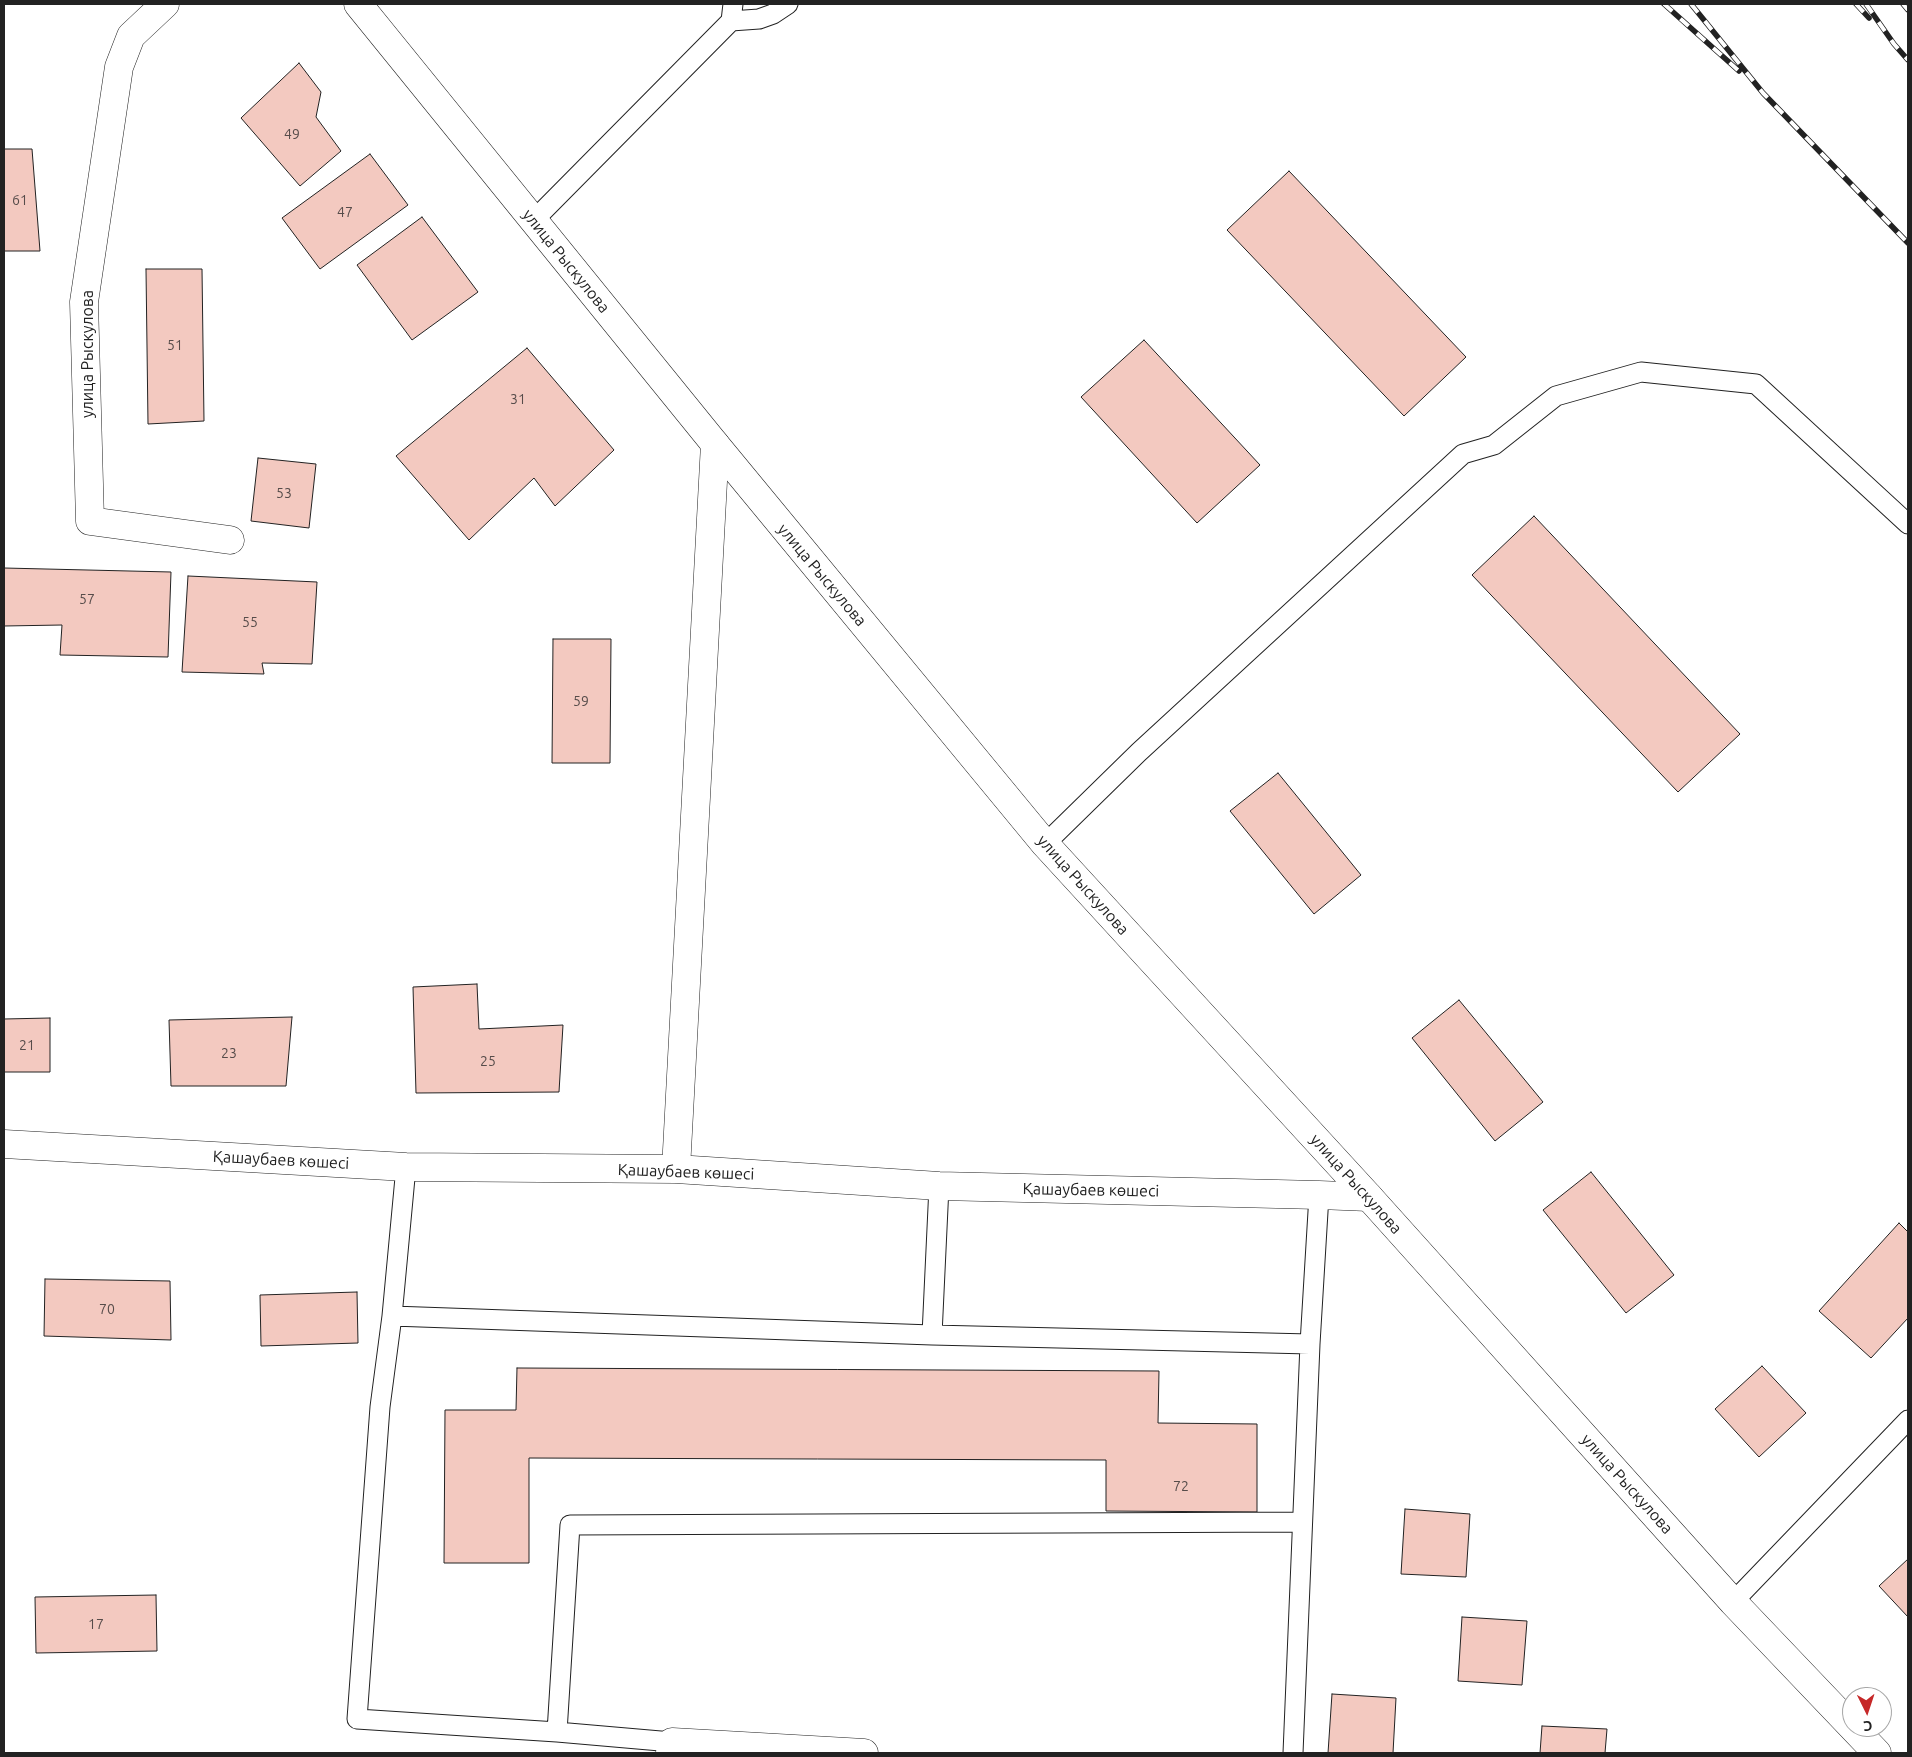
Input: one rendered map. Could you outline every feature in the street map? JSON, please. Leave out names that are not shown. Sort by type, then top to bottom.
[{"type":"street","name":"улица Рыскулова","points":[[165,4],[131,36],[119,67],[84,302],[90,521],[230,540]]},
{"type":"street","name":"улица Рыскулова","points":[[358,4],[715,444],[1045,844],[1369,1197],[1734,1602],[1877,1753]]},
{"type":"street","points":[[676,1169],[715,444]]},
{"type":"street","name":"Қашаубаев көшесі","points":[[4,1144],[406,1166],[676,1169],[939,1186],[1369,1197]]},
{"type":"street","points":[[671,1748],[864,1753]]},
{"type":"lane","points":[[534,220],[732,13],[759,20],[773,14],[788,4]]},
{"type":"lane","points":[[1045,844],[1140,752],[1462,454],[1494,445],[1556,396],[1641,372],[1756,384],[1908,524]]},
{"type":"lane","points":[[406,1166],[392,1316],[380,1407],[357,1719],[557,1732],[671,1748]]},
{"type":"lane","points":[[932,1335],[939,1186]]},
{"type":"lane","points":[[1293,1753],[1310,1344],[1319,1195]]},
{"type":"lane","points":[[392,1316],[932,1335],[1310,1344]]},
{"type":"lane","points":[[1734,1602],[1908,1420]]},
{"type":"lane","points":[[557,1732],[570,1525],[1302,1522]]},
{"type":"building","points":[[299,63],[321,92],[316,117],[341,151],[300,186],[241,118]]},
{"type":"building","points":[[4,149],[32,149],[40,251],[4,251]]},
{"type":"building","points":[[370,154],[408,205],[320,269],[282,218]]},
{"type":"building","points":[[1289,171],[1466,357],[1404,416],[1227,230]]},
{"type":"building","points":[[422,217],[478,292],[412,340],[357,265]]},
{"type":"building","points":[[146,269],[202,269],[204,421],[148,424]]},
{"type":"building","points":[[1144,340],[1260,465],[1197,523],[1081,397]]},
{"type":"building","points":[[527,348],[614,450],[555,506],[534,478],[469,540],[396,456]]},
{"type":"building","points":[[258,458],[316,464],[309,528],[251,521]]},
{"type":"building","points":[[1534,516],[1740,734],[1678,792],[1472,575]]},
{"type":"building","points":[[4,568],[171,572],[168,657],[60,655],[62,625],[4,626]]},
{"type":"building","points":[[188,576],[317,582],[312,664],[262,663],[264,674],[182,672]]},
{"type":"building","points":[[553,639],[611,639],[610,763],[552,763]]},
{"type":"building","points":[[1278,773],[1361,875],[1314,914],[1230,811]]},
{"type":"building","points":[[477,984],[479,1029],[563,1025],[559,1092],[416,1093],[413,987]]},
{"type":"building","points":[[1459,1000],[1543,1102],[1495,1141],[1412,1038]]},
{"type":"building","points":[[292,1017],[286,1086],[171,1086],[169,1020]]},
{"type":"building","points":[[50,1018],[50,1072],[4,1072],[4,1019]]},
{"type":"building","points":[[1591,1172],[1674,1275],[1626,1313],[1543,1210]]},
{"type":"building","points":[[1899,1223],[1908,1232],[1908,1318],[1871,1358],[1819,1311]]},
{"type":"building","points":[[45,1279],[170,1281],[171,1340],[44,1336]]},
{"type":"building","points":[[357,1292],[358,1343],[261,1346],[260,1295]]},
{"type":"building","points":[[1762,1366],[1806,1413],[1759,1457],[1715,1409]]},
{"type":"building","points":[[517,1368],[1159,1371],[1158,1423],[1257,1424],[1257,1512],[1106,1511],[1106,1460],[529,1458],[529,1563],[444,1563],[445,1410],[516,1410]]},
{"type":"building","points":[[1405,1509],[1470,1514],[1466,1577],[1401,1574]]},
{"type":"building","points":[[1908,1559],[1908,1617],[1879,1586]]},
{"type":"building","points":[[156,1595],[157,1651],[36,1653],[35,1597]]},
{"type":"building","points":[[1462,1617],[1527,1621],[1522,1685],[1458,1681]]},
{"type":"building","points":[[1332,1694],[1396,1698],[1393,1753],[1328,1753]]},
{"type":"building","points":[[1542,1726],[1607,1729],[1605,1753],[1540,1753]]},
{"type":"railway","points":[[1664,4],[1739,71]]},
{"type":"railway","points":[[1691,4],[1763,93],[1908,243]]},
{"type":"railway","points":[[1856,4],[1869,18]]},
{"type":"railway","points":[[1866,4],[1894,44],[1908,60]]},
{"type":"railway","points":[[1903,4],[1908,10]]}]
